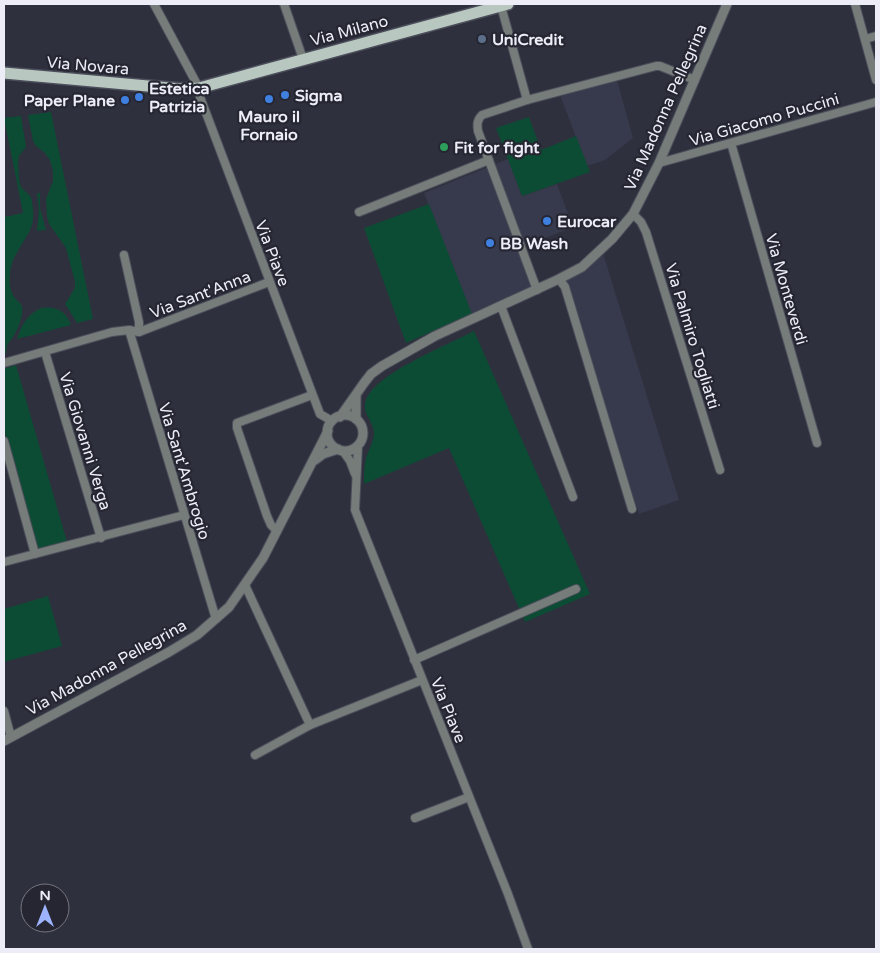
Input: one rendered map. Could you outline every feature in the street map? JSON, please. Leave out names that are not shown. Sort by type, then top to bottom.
[{"type":"main road","name":"Via Milano","points":[[199,88],[473,8],[504,5]]},
{"type":"main road","name":"Via Novara","points":[[4,73],[181,90],[199,88]]},
{"type":"street","name":"Via Piave","points":[[154,4],[199,88],[200,97],[320,414],[336,419]]},
{"type":"street","points":[[284,4],[303,59]]},
{"type":"street","name":"Via Madonna Pellegrina","points":[[336,419],[371,374],[382,366],[435,336],[560,279],[582,267],[598,254],[633,214],[660,163],[727,4]]},
{"type":"street","points":[[856,4],[876,80]]},
{"type":"street","points":[[504,5],[527,100]]},
{"type":"street","points":[[865,39],[876,36]]},
{"type":"street","points":[[537,290],[477,125],[477,121],[482,114],[527,100],[656,66],[695,80]]},
{"type":"street","name":"Via Giacomo Puccini","points":[[660,163],[876,102]]},
{"type":"street","name":"Via Monteverdi","points":[[731,143],[817,443]]},
{"type":"street","points":[[358,212],[489,160]]},
{"type":"street","name":"Via Palmiro Togliatti","points":[[633,214],[641,222],[646,232],[720,470]]},
{"type":"street","name":"Via Sant'Anna","points":[[124,256],[140,332]]},
{"type":"street","points":[[560,279],[565,287],[632,508]]},
{"type":"street","name":"Via Sant'Anna","points":[[4,363],[112,332],[129,330],[140,332],[270,282]]},
{"type":"street","points":[[501,306],[573,497]]},
{"type":"street","name":"Via Sant'Ambrogio","points":[[129,330],[216,619]]},
{"type":"street","name":"Via Giovanni Verga","points":[[45,352],[101,538]]},
{"type":"street","points":[[277,531],[271,525],[267,516],[237,428],[237,423],[312,395]]},
{"type":"street","points":[[356,395],[356,419]]},
{"type":"street","points":[[313,462],[323,454],[340,450],[349,451],[358,446],[361,442],[362,426],[356,419],[349,416],[336,419],[328,431],[331,444],[340,450]]},
{"type":"street","name":"Via Madonna Pellegrina","points":[[7,739],[170,652],[197,635],[216,619],[245,585],[263,558],[328,431]]},
{"type":"street","points":[[4,441],[35,554]]},
{"type":"street","name":"Via Piave","points":[[358,446],[355,510],[528,949]]},
{"type":"street","name":"Via Piave","points":[[340,450],[350,461],[356,478]]},
{"type":"street","points":[[4,562],[184,515]]},
{"type":"street","points":[[245,585],[310,725]]},
{"type":"street","points":[[414,660],[576,589]]},
{"type":"street","points":[[255,755],[310,725],[422,680]]},
{"type":"street","points":[[4,711],[7,739]]},
{"type":"street","points":[[415,818],[469,798]]},
{"type":"shaded area","points":[[617,80],[633,138],[605,160],[587,166],[560,95]]},
{"type":"shaded area","points":[[508,159],[522,196],[557,184],[573,227],[523,247],[538,287],[473,317],[424,193]]},
{"type":"shaded area","points":[[603,253],[679,500],[639,514],[567,286],[563,280]]},
{"type":"green space","points":[[51,112],[93,319],[77,323],[65,304],[75,288],[66,248],[49,224],[47,216],[46,199],[53,181],[53,172],[50,160],[33,141],[28,115]]},
{"type":"green space","points":[[21,116],[26,147],[19,156],[19,180],[21,187],[31,197],[33,216],[31,228],[12,263],[10,288],[14,297],[21,305],[22,312],[18,328],[7,345],[4,355],[4,217],[23,213],[4,118]]},
{"type":"green space","points":[[529,117],[541,150],[576,136],[590,172],[522,196],[496,128]]},
{"type":"green space","points":[[37,193],[40,193],[40,208],[46,230],[37,231],[39,210]]},
{"type":"green space","points":[[429,204],[472,314],[406,343],[364,228]]},
{"type":"green space","points":[[41,308],[51,308],[60,311],[66,316],[71,325],[17,339],[26,320],[32,313]]},
{"type":"green space","points":[[474,331],[590,594],[525,622],[449,448],[364,484],[365,461],[374,436],[372,424],[365,409],[366,400],[372,390],[398,370]]},
{"type":"green space","points":[[16,365],[67,542],[36,550],[4,430],[4,369]]},
{"type":"green space","points":[[48,596],[62,646],[4,662],[4,609]]},
{"type":"place","name":"UniCredit","points":[[482,39]]},
{"type":"place","name":"Sigma","points":[[285,95]]},
{"type":"place","name":"Estetica Patrizia","points":[[139,97]]},
{"type":"place","name":"Mauro il Fornaio","points":[[269,99]]},
{"type":"place","name":"Paper Plane","points":[[125,100]]},
{"type":"place","name":"Fit for fight","points":[[444,147]]},
{"type":"place","name":"Eurocar","points":[[547,221]]},
{"type":"place","name":"BB Wash","points":[[490,243]]}]
